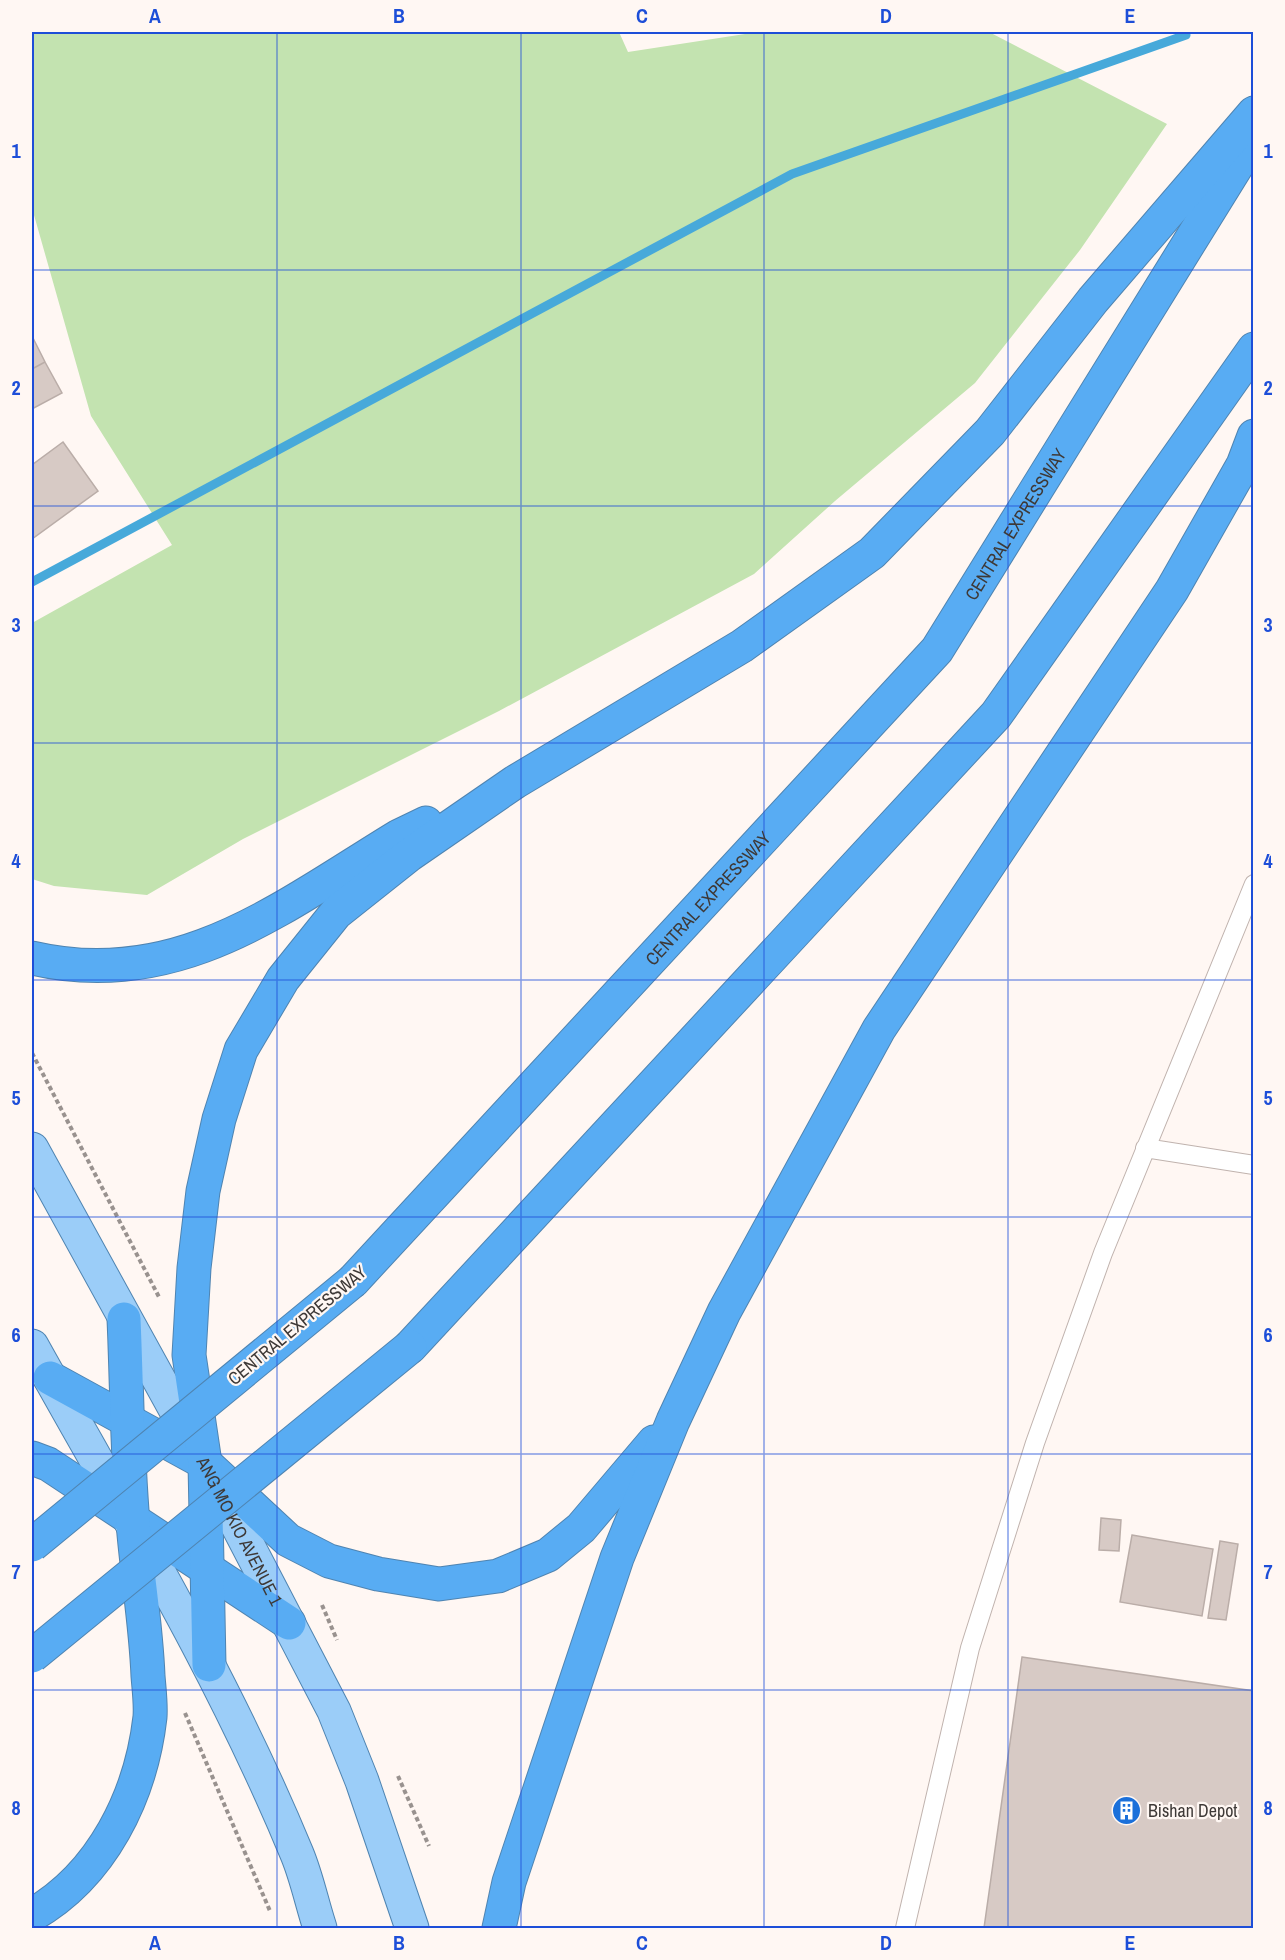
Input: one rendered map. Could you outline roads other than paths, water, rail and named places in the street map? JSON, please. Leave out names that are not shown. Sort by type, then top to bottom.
[{"type":"highway","points":[[209,1665],[205,1463],[189,1355],[194,1268],[203,1191],[219,1119],[242,1050],[283,980],[336,913],[409,855],[515,782],[742,646],[872,553],[990,432],[1093,300],[1254,112]]},
{"type":"highway","name":"CENTRAL EXPRESSWAY","points":[[32,1545],[353,1281],[937,650],[1254,138]]},
{"type":"highway","points":[[32,1656],[410,1347],[996,715],[1254,349]]},
{"type":"highway","points":[[499,1929],[509,1882],[617,1558],[673,1420],[724,1312],[879,1029],[1172,590],[1243,465],[1254,436]]},
{"type":"highway","points":[[32,958],[100,967],[166,959],[240,933],[399,836],[515,782]]},
{"type":"highway","points":[[32,1915],[48,1905],[88,1871],[119,1823],[138,1775],[150,1716],[147,1640],[133,1522],[124,1319]]},
{"type":"highway","points":[[50,1378],[205,1463],[288,1540],[329,1561],[378,1574],[439,1584],[498,1576],[548,1555],[581,1528],[673,1420]]},
{"type":"highway","points":[[32,1458],[48,1464],[288,1623]]},
{"type":"highway","points":[[32,1928],[59,1929]]},
{"type":"main road","name":"ANG MO KIO AVENUE 1","points":[[32,1149],[205,1463],[334,1711],[354,1761],[412,1929]]},
{"type":"main road","points":[[32,1346],[133,1522],[209,1665],[298,1856],[320,1929]]},
{"type":"lane","points":[[905,1929],[970,1648],[1035,1443],[1103,1253],[1254,884]]},
{"type":"lane","points":[[1145,1148],[1254,1165]]},
{"type":"waterway","points":[[32,582],[792,174],[1186,35]]},
{"type":"place","name":"Bishan Depot","points":[[1127,1810]]}]
